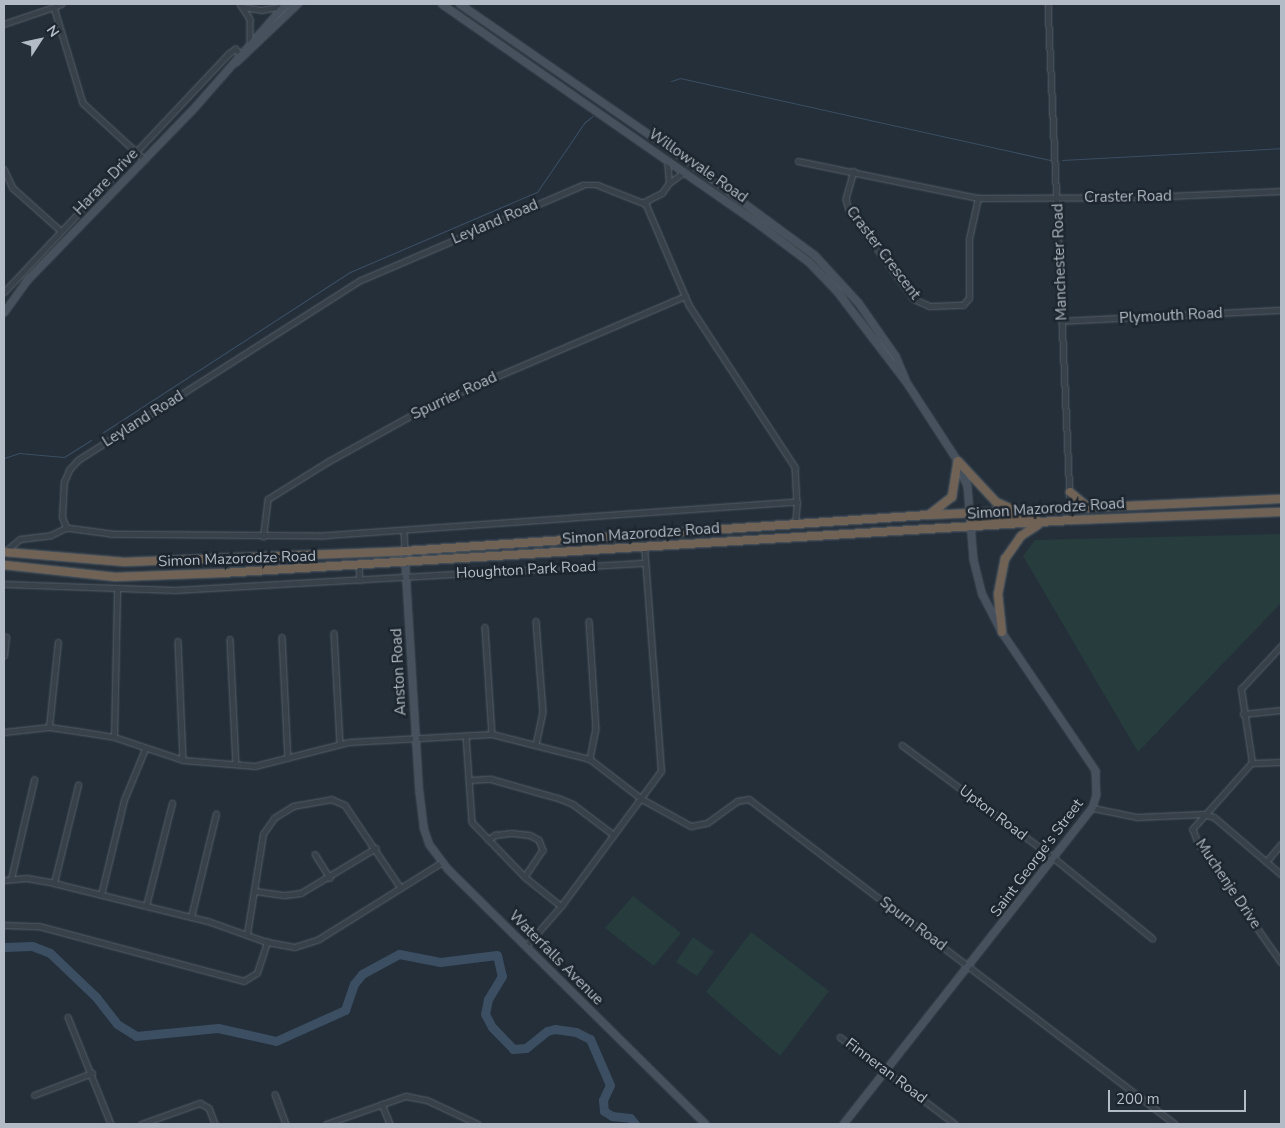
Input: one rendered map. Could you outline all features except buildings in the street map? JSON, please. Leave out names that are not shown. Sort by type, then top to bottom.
[{"type":"highway","points":[[958,461],[996,502],[1022,512]]},
{"type":"highway","points":[[928,515],[952,497],[958,461]]},
{"type":"highway","points":[[1070,492],[1090,508]]},
{"type":"highway","name":"Simon Mazorodze Road","points":[[4,565],[115,577],[406,564],[971,521],[1022,512],[1281,499]]},
{"type":"highway","points":[[1071,509],[1076,514],[1098,513],[1114,518]]},
{"type":"highway","name":"Simon Mazorodze Road","points":[[5,552],[125,562],[405,551],[928,515],[971,521],[1042,523],[1114,518],[1281,512]]},
{"type":"highway","points":[[1002,632],[998,594],[1005,559],[1021,536],[1042,523]]},
{"type":"main road","name":"Harare Drive","points":[[4,313],[28,280],[145,160],[229,69],[298,4]]},
{"type":"main road","name":"Willowvale Road","points":[[442,4],[761,226],[821,273],[908,384],[958,461],[968,487],[971,521]]},
{"type":"main road","name":"Willowvale Road","points":[[460,4],[680,156],[815,255],[859,303],[896,356],[908,384]]},
{"type":"main road","name":"Harare Drive","points":[[229,69],[250,41],[285,5]]},
{"type":"main road","name":"Saint George's Street","points":[[844,1124],[970,967],[1093,808],[1098,783],[1092,761],[1002,632],[979,582],[971,521]]},
{"type":"main road","name":"Anston Road","points":[[405,551],[420,793]]},
{"type":"main road","name":"Waterfalls Avenue","points":[[420,793],[427,837],[442,862],[706,1124]]},
{"type":"street","points":[[4,24],[61,4]]},
{"type":"street","name":"Manchester Road","points":[[1048,4],[1071,520]]},
{"type":"street","points":[[241,5],[261,10],[285,5]]},
{"type":"street","points":[[241,5],[252,22],[250,41]]},
{"type":"street","points":[[54,6],[83,104],[135,154],[145,160]]},
{"type":"street","points":[[4,292],[60,230],[135,154],[228,54],[235,49],[240,53]]},
{"type":"street","points":[[667,160],[669,182]]},
{"type":"street","name":"Craster Road","points":[[798,161],[978,198],[1058,198],[1281,191]]},
{"type":"street","points":[[4,169],[13,188],[60,230]]},
{"type":"street","name":"Craster Crescent","points":[[854,171],[846,199],[849,210],[914,299],[930,306],[963,304],[969,298],[969,239],[978,198]]},
{"type":"street","points":[[684,172],[669,182],[662,192],[644,202],[685,296],[795,467],[797,502],[795,525]]},
{"type":"street","name":"Leyland Road","points":[[66,528],[62,517],[64,482],[69,470],[78,460],[346,288],[584,185],[598,185],[644,202]]},
{"type":"street","name":"Spurrier Road","points":[[263,537],[268,499],[329,461],[432,404],[685,296]]},
{"type":"street","name":"Plymouth Road","points":[[1061,321],[1281,310]]},
{"type":"street","points":[[5,552],[20,539],[51,535],[66,528],[111,534],[263,537],[404,531],[797,502]]},
{"type":"street","points":[[404,531],[405,551]]},
{"type":"street","points":[[527,945],[561,906],[658,779],[661,764],[644,547]]},
{"type":"street","name":"Houghton Park Road","points":[[4,584],[175,590],[645,563]]},
{"type":"street","points":[[359,566],[360,580]]},
{"type":"street","points":[[114,737],[118,589]]},
{"type":"street","points":[[589,620],[596,728],[590,759]]},
{"type":"street","points":[[536,621],[543,712],[536,744]]},
{"type":"street","points":[[485,627],[492,734]]},
{"type":"street","points":[[334,634],[340,744]]},
{"type":"street","points":[[4,656],[6,637]]},
{"type":"street","points":[[282,637],[288,758]]},
{"type":"street","points":[[230,639],[236,764]]},
{"type":"street","points":[[178,641],[183,760]]},
{"type":"street","points":[[49,727],[58,642]]},
{"type":"street","points":[[1281,646],[1242,685],[1243,714],[1252,763],[1281,762]]},
{"type":"street","points":[[1243,714],[1281,710]]},
{"type":"street","points":[[4,732],[49,727],[114,737],[145,749],[183,760],[262,766],[340,744],[492,734],[590,759],[642,799]]},
{"type":"street","points":[[466,736],[469,814],[488,840],[525,877],[561,906]]},
{"type":"street","name":"Upton Road","points":[[902,745],[1054,858],[1152,938]]},
{"type":"street","points":[[101,895],[124,800],[145,749]]},
{"type":"street","name":"Muchenje Drive","points":[[1252,763],[1204,814],[1193,830],[1198,843],[1281,962]]},
{"type":"street","points":[[469,780],[490,779],[561,799],[573,804],[614,835]]},
{"type":"street","points":[[11,879],[34,780]]},
{"type":"street","points":[[54,883],[78,785]]},
{"type":"street","name":"Spurn Road","points":[[642,799],[691,826],[707,823],[737,801],[749,798],[1175,1124]]},
{"type":"street","points":[[247,934],[263,834],[274,818],[293,806],[320,800],[339,801],[351,810],[400,887]]},
{"type":"street","points":[[146,906],[172,803]]},
{"type":"street","points":[[1093,808],[1137,817],[1204,814],[1214,817],[1281,874]]},
{"type":"street","points":[[191,917],[216,814]]},
{"type":"street","points":[[488,840],[495,835],[511,833],[530,834],[539,840],[543,850],[525,877]]},
{"type":"street","points":[[1266,862],[1281,844]]},
{"type":"street","points":[[255,890],[293,895],[330,878],[376,848]]},
{"type":"street","points":[[315,854],[330,878]]},
{"type":"street","points":[[4,880],[27,878],[54,883],[191,917],[267,942],[295,947],[311,943],[442,862]]},
{"type":"street","points":[[4,925],[39,926],[244,981],[257,973],[267,942]]},
{"type":"street","points":[[68,1016],[111,1124]]},
{"type":"street","name":"Finneran Road","points":[[840,1037],[955,1124]]},
{"type":"street","points":[[34,1095],[92,1073]]},
{"type":"street","points":[[275,1094],[286,1124]]},
{"type":"street","points":[[326,1124],[403,1096],[417,1098],[478,1124]]},
{"type":"street","points":[[141,1124],[200,1103],[209,1108],[215,1124]]},
{"type":"street","points":[[382,1104],[390,1124]]},
{"type":"green space","points":[[1281,534],[1281,603],[1138,752],[1023,556],[1035,540]]},
{"type":"green space","points":[[633,896],[681,933],[654,966],[605,928]]},
{"type":"green space","points":[[751,932],[829,991],[780,1056],[706,992]]},
{"type":"green space","points":[[693,937],[714,952],[697,976],[676,962]]},
{"type":"waterway","points":[[671,81],[680,78],[1051,160]]},
{"type":"waterway","points":[[102,433],[350,272],[537,192],[584,123],[593,116]]},
{"type":"waterway","points":[[1062,160],[1281,148]]},
{"type":"waterway","points":[[4,458],[19,453],[64,457],[91,440]]},
{"type":"waterway","points":[[4,947],[32,946],[50,953],[96,997],[117,1024],[136,1036],[218,1028],[276,1041],[345,1010],[354,984],[362,974],[399,954],[440,962],[497,955],[502,976],[488,999],[485,1014],[492,1027],[513,1049],[526,1048],[547,1031],[555,1029],[576,1032],[590,1039],[610,1085],[603,1100],[604,1111],[612,1116],[630,1118],[635,1124]]}]
